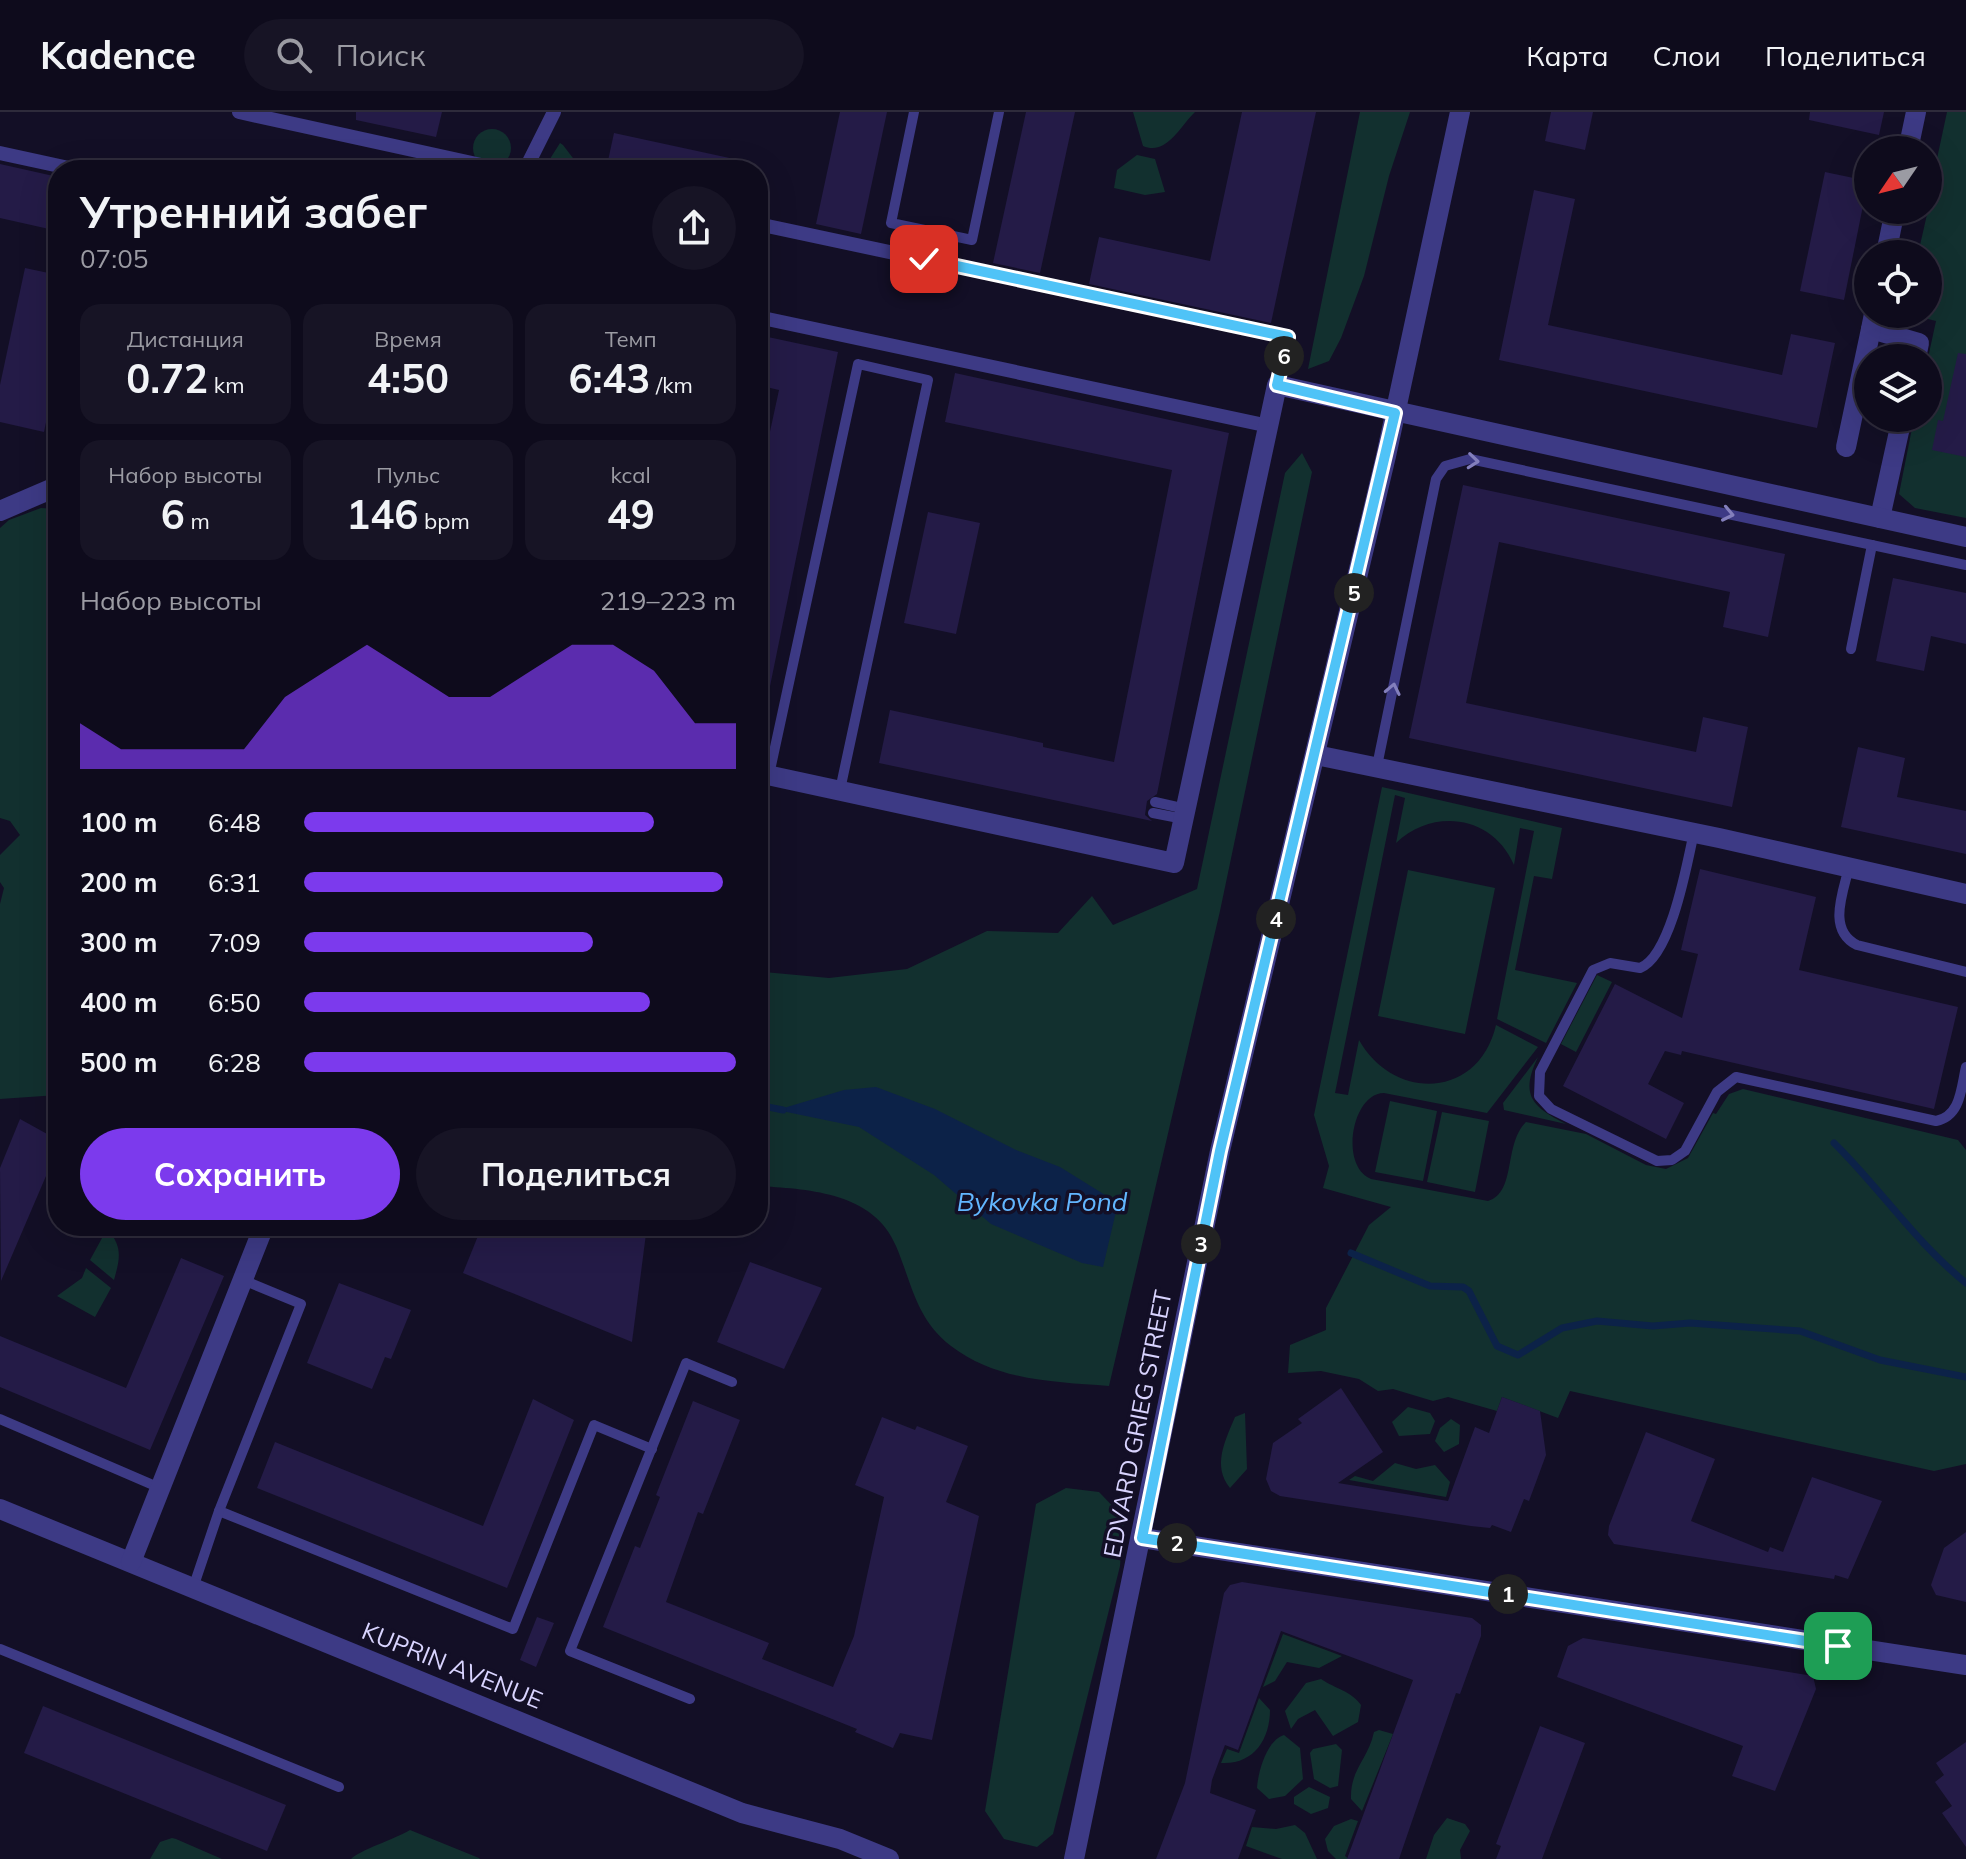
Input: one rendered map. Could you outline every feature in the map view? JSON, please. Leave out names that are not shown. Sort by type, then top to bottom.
[{"type":"street","points":[[239,112],[458,160]]},
{"type":"street","points":[[530,160],[554,112]]},
{"type":"street","name":"EDVARD GRIEG STREET","points":[[1074,1859],[1220,1151],[1395,413],[1460,112]]},
{"type":"street","points":[[1911,136],[1916,112]]},
{"type":"street","points":[[0,153],[48,163]]},
{"type":"street","points":[[768,226],[1288,337]]},
{"type":"street","points":[[768,319],[1269,426]]},
{"type":"street","points":[[1846,447],[1871,328]]},
{"type":"street","points":[[1887,328],[1919,344]]},
{"type":"street","points":[[768,775],[1174,863],[1277,385],[1966,537]]},
{"type":"street","points":[[1880,518],[1899,432]]},
{"type":"street","points":[[0,511],[48,490]]},
{"type":"street","points":[[1316,755],[1694,832],[1966,894]]},
{"type":"street","points":[[131,1562],[260,1236]]},
{"type":"street","name":"KUPRIN AVENUE","points":[[0,1509],[742,1813],[840,1839],[889,1859]]},
{"type":"street","points":[[1142,1538],[1966,1665]]},
{"type":"lane","points":[[914,112],[891,223],[972,240],[999,112]]},
{"type":"lane","points":[[1277,385],[1288,337]]},
{"type":"lane","points":[[768,752],[858,364],[928,380],[840,790]]},
{"type":"lane","points":[[1377,766],[1436,479],[1454,461],[1470,459],[1966,565]]},
{"type":"lane","points":[[1851,649],[1872,545]]},
{"type":"lane","points":[[1154,808],[1185,814]]},
{"type":"lane","points":[[1694,832],[1680,895],[1656,957],[1640,968],[1610,963],[1593,970],[1540,1072],[1537,1089],[1546,1105],[1644,1157],[1665,1161],[1685,1151],[1717,1092],[1736,1077],[1936,1121],[1948,1117],[1956,1108],[1966,1067]]},
{"type":"lane","points":[[1849,867],[1838,916],[1845,937],[1857,945],[1966,972]]},
{"type":"lane","points":[[193,1588],[219,1511],[301,1304],[243,1280]]},
{"type":"lane","points":[[690,1699],[570,1651],[686,1363],[732,1382]]},
{"type":"lane","points":[[0,1419],[160,1488]]},
{"type":"lane","points":[[219,1511],[513,1629],[594,1425],[652,1449]]},
{"type":"lane","points":[[0,1649],[339,1787]]},
{"type":"green space","points":[[1133,112],[1195,112],[1172,138],[1152,148],[1143,146]]},
{"type":"green space","points":[[1360,112],[1410,112],[1389,176],[1364,276],[1341,338],[1329,361],[1308,369]]},
{"type":"green space","points":[[1947,112],[1966,112],[1966,518],[1915,508],[1899,494],[1911,432],[1942,432],[1942,344],[1931,344],[1934,328],[1942,328],[1942,240],[1921,240],[1925,224],[1942,224],[1942,136]]},
{"type":"green space","points":[[485,131],[499,131],[509,141],[511,148],[506,160],[478,160],[475,155],[475,141]]},
{"type":"green space","points":[[560,143],[574,160],[549,160]]},
{"type":"green space","points":[[1137,155],[1155,159],[1165,192],[1145,195],[1114,188],[1117,170]]},
{"type":"green space","points":[[1302,453],[1312,472],[1220,911],[1109,1386],[1047,1381],[1007,1373],[969,1358],[939,1336],[922,1313],[896,1246],[886,1228],[872,1214],[837,1197],[768,1187],[768,972],[829,978],[907,969],[987,931],[1058,933],[1092,896],[1113,925],[1197,889],[1285,473]]},
{"type":"green space","points":[[48,508],[48,1096],[0,1099],[0,904],[4,888],[0,882],[0,855],[20,835],[10,821],[0,818],[0,528],[9,520]]},
{"type":"green space","points":[[1382,787],[1562,828],[1552,879],[1534,876],[1515,970],[1577,983],[1546,1043],[1497,1019],[1534,831],[1520,828],[1514,865],[1492,836],[1461,822],[1428,824],[1396,843],[1405,798],[1395,795],[1335,1093],[1348,1095],[1359,1040],[1374,1060],[1393,1074],[1413,1082],[1434,1084],[1454,1079],[1472,1067],[1487,1049],[1496,1025],[1538,1047],[1487,1113],[1384,1093],[1373,1096],[1357,1117],[1354,1131],[1355,1160],[1361,1172],[1371,1179],[1488,1201],[1503,1188],[1514,1143],[1526,1122],[1586,1134],[1646,1165],[1666,1169],[1688,1158],[1713,1113],[1716,1114],[1729,1094],[1743,1089],[1958,1140],[1966,1150],[1966,1464],[1934,1471],[1570,1391],[1558,1418],[1502,1397],[1497,1411],[1448,1397],[1433,1401],[1393,1389],[1378,1391],[1359,1379],[1321,1371],[1288,1373],[1290,1345],[1326,1330],[1326,1308],[1369,1225],[1391,1207],[1323,1188],[1329,1166],[1314,1115]]},
{"type":"green space","points":[[1408,870],[1495,888],[1465,1034],[1378,1016]]},
{"type":"green space","points":[[1597,975],[1612,982],[1576,1052],[1561,1044]]},
{"type":"green space","points":[[1538,1057],[1530,1081],[1532,1098],[1544,1111],[1566,1124],[1504,1110],[1503,1103]]},
{"type":"green space","points":[[1390,1101],[1437,1111],[1423,1181],[1375,1172]]},
{"type":"green space","points":[[1442,1112],[1489,1121],[1475,1192],[1427,1182]]},
{"type":"green space","points":[[103,1236],[112,1236],[119,1253],[114,1280],[90,1260]]},
{"type":"green space","points":[[86,1268],[111,1288],[95,1317],[57,1296],[82,1278]]},
{"type":"green space","points":[[1408,1407],[1430,1413],[1435,1421],[1430,1434],[1399,1436],[1392,1422]]},
{"type":"green space","points":[[1245,1413],[1247,1469],[1230,1488],[1222,1471],[1222,1453],[1235,1417]]},
{"type":"green space","points":[[1451,1419],[1460,1425],[1459,1444],[1444,1452],[1435,1441],[1440,1428]]},
{"type":"green space","points":[[1395,1463],[1416,1469],[1435,1465],[1450,1482],[1446,1497],[1349,1480],[1355,1476],[1373,1481]]},
{"type":"green space","points":[[1066,1488],[1099,1492],[1124,1518],[1120,1566],[1053,1834],[1037,1847],[1004,1839],[985,1811],[1036,1504]]},
{"type":"green space","points":[[1283,1634],[1342,1656],[1319,1668],[1287,1662],[1275,1681],[1263,1687]]},
{"type":"green space","points":[[1321,1679],[1357,1700],[1361,1705],[1358,1722],[1333,1736],[1315,1710],[1298,1719],[1291,1729],[1285,1711],[1306,1683]]},
{"type":"green space","points":[[1259,1698],[1270,1710],[1263,1740],[1251,1755],[1242,1760],[1221,1763],[1227,1749],[1239,1753]]},
{"type":"green space","points":[[1379,1730],[1393,1734],[1362,1811],[1351,1799],[1351,1789],[1374,1732]]},
{"type":"green space","points":[[1284,1735],[1300,1748],[1303,1779],[1285,1796],[1269,1799],[1257,1788],[1259,1773],[1268,1749]]},
{"type":"green space","points":[[1336,1744],[1342,1750],[1338,1786],[1330,1788],[1314,1779],[1310,1753],[1313,1749]]},
{"type":"green space","points":[[1309,1787],[1330,1797],[1328,1808],[1311,1814],[1294,1804],[1294,1797]]},
{"type":"green space","points":[[1447,1818],[1465,1824],[1470,1831],[1460,1850],[1461,1859],[1426,1859],[1434,1835]]},
{"type":"green space","points":[[1351,1819],[1358,1821],[1345,1856],[1349,1859],[1336,1859],[1328,1851],[1325,1839],[1334,1826]]},
{"type":"green space","points":[[1295,1825],[1305,1833],[1317,1859],[1282,1859],[1246,1846],[1252,1827],[1276,1829]]},
{"type":"green space","points":[[410,1830],[480,1859],[351,1859]]},
{"type":"green space","points":[[172,1838],[222,1859],[150,1859],[160,1842]]},
{"type":"water","name":"Bykovka Pond","points":[[876,1087],[935,1109],[1016,1150],[1060,1167],[1118,1203],[1103,1267],[1082,1263],[991,1224],[934,1175],[859,1127],[777,1110],[844,1090]]},
{"type":"building","points":[[356,112],[442,112],[436,137],[356,120]]},
{"type":"building","points":[[840,112],[887,112],[861,234],[816,224]]},
{"type":"building","points":[[1026,112],[1075,112],[1040,273],[993,263]]},
{"type":"building","points":[[1242,112],[1316,112],[1271,323],[1089,284],[1099,237],[1210,261]]},
{"type":"building","points":[[1551,112],[1593,112],[1585,150],[1545,141]]},
{"type":"building","points":[[1810,112],[1884,112],[1879,135],[1809,120]]},
{"type":"building","points":[[614,133],[739,160],[608,160]]},
{"type":"building","points":[[0,164],[48,175],[48,229],[0,218]]},
{"type":"building","points":[[1825,172],[1854,178],[1854,224],[1859,224],[1844,300],[1800,291]]},
{"type":"building","points":[[1534,190],[1575,199],[1548,325],[1782,375],[1791,334],[1835,343],[1817,428],[1499,360]]},
{"type":"building","points":[[25,268],[48,273],[48,413],[44,432],[0,422],[0,385]]},
{"type":"building","points":[[768,337],[838,352],[768,696],[768,441],[779,390],[768,387]]},
{"type":"building","points":[[1958,353],[1966,354],[1966,457],[1932,450],[1936,432],[1942,432]]},
{"type":"building","points":[[955,373],[1229,433],[1157,794],[1147,801],[1145,815],[1152,821],[879,763],[890,710],[1043,743],[1043,747],[1114,762],[1172,470],[945,422]]},
{"type":"building","points":[[1463,485],[1785,554],[1768,637],[1723,627],[1730,592],[1499,542],[1466,703],[1696,752],[1703,717],[1748,727],[1732,807],[1409,738]]},
{"type":"building","points":[[928,512],[980,523],[956,634],[904,623]]},
{"type":"building","points":[[1893,578],[1966,593],[1966,644],[1931,636],[1924,671],[1876,661]]},
{"type":"building","points":[[1858,747],[1905,758],[1897,797],[1966,811],[1966,854],[1841,827]]},
{"type":"building","points":[[1700,869],[1816,897],[1799,970],[1958,1007],[1934,1109],[1682,1051],[1681,1055],[1665,1051],[1648,1084],[1684,1103],[1666,1139],[1563,1086],[1615,984],[1682,1018],[1698,954],[1681,950]]},
{"type":"building","points":[[20,1119],[48,1134],[48,1171],[1,1281],[0,1168]]},
{"type":"building","points":[[478,1236],[646,1236],[632,1342],[463,1273]]},
{"type":"building","points":[[181,1258],[224,1276],[150,1450],[0,1387],[0,1336],[126,1388]]},
{"type":"building","points":[[750,1262],[822,1288],[784,1369],[717,1342]]},
{"type":"building","points":[[339,1283],[411,1310],[391,1359],[385,1357],[372,1389],[307,1363]]},
{"type":"building","points":[[1341,1388],[1383,1452],[1338,1483],[1448,1501],[1475,1427],[1489,1433],[1502,1397],[1540,1411],[1546,1455],[1529,1501],[1524,1499],[1511,1532],[1492,1525],[1490,1528],[1471,1526],[1280,1496],[1271,1491],[1266,1479],[1273,1443],[1302,1423],[1298,1419]]},
{"type":"building","points":[[533,1399],[574,1420],[507,1588],[257,1488],[275,1442],[483,1526]]},
{"type":"building","points":[[693,1401],[740,1420],[703,1514],[698,1512],[666,1602],[769,1643],[762,1659],[833,1687],[854,1636],[884,1497],[855,1485],[882,1417],[915,1430],[917,1426],[968,1446],[946,1502],[979,1516],[932,1740],[900,1733],[893,1748],[855,1732],[857,1729],[603,1627],[635,1546],[640,1548],[660,1497],[656,1495]]},
{"type":"building","points":[[1646,1432],[1715,1459],[1691,1521],[1768,1552],[1770,1547],[1783,1552],[1812,1477],[1882,1501],[1848,1579],[1614,1544],[1608,1535],[1609,1526]]},
{"type":"building","points":[[1966,1532],[1966,1602],[1936,1595],[1931,1585],[1944,1548]]},
{"type":"building","points":[[1242,1582],[1472,1618],[1481,1625],[1481,1636],[1460,1694],[1456,1693],[1399,1859],[1347,1859],[1413,1680],[1281,1631],[1238,1750],[1225,1745],[1212,1780],[1210,1793],[1256,1810],[1238,1859],[1156,1859],[1185,1783],[1224,1593],[1230,1585]]},
{"type":"building","points":[[537,1617],[554,1623],[536,1667],[520,1660]]},
{"type":"building","points":[[1583,1638],[1813,1676],[1816,1689],[1775,1791],[1732,1776],[1743,1746],[1557,1677],[1568,1646]]},
{"type":"building","points":[[43,1706],[286,1805],[267,1851],[24,1753]]},
{"type":"building","points":[[1540,1726],[1585,1743],[1542,1859],[1496,1859],[1501,1846],[1496,1844]]},
{"type":"building","points":[[1966,1742],[1966,1847],[1942,1813],[1952,1806],[1935,1782],[1944,1775],[1936,1763]]},
{"type":"waterway","points":[[768,1107],[783,1110]]},
{"type":"waterway","points":[[1834,1143],[1930,1250],[1966,1283]]},
{"type":"waterway","points":[[1351,1253],[1430,1286],[1463,1287],[1469,1291],[1497,1346],[1518,1355],[1562,1328],[1597,1321],[1653,1326],[1690,1323],[1800,1331],[1880,1360],[1966,1377]]},
{"type":"route","points":[[924,259],[1288,337],[1277,385],[1395,413],[1220,1151],[1142,1538],[1838,1646]]}]
